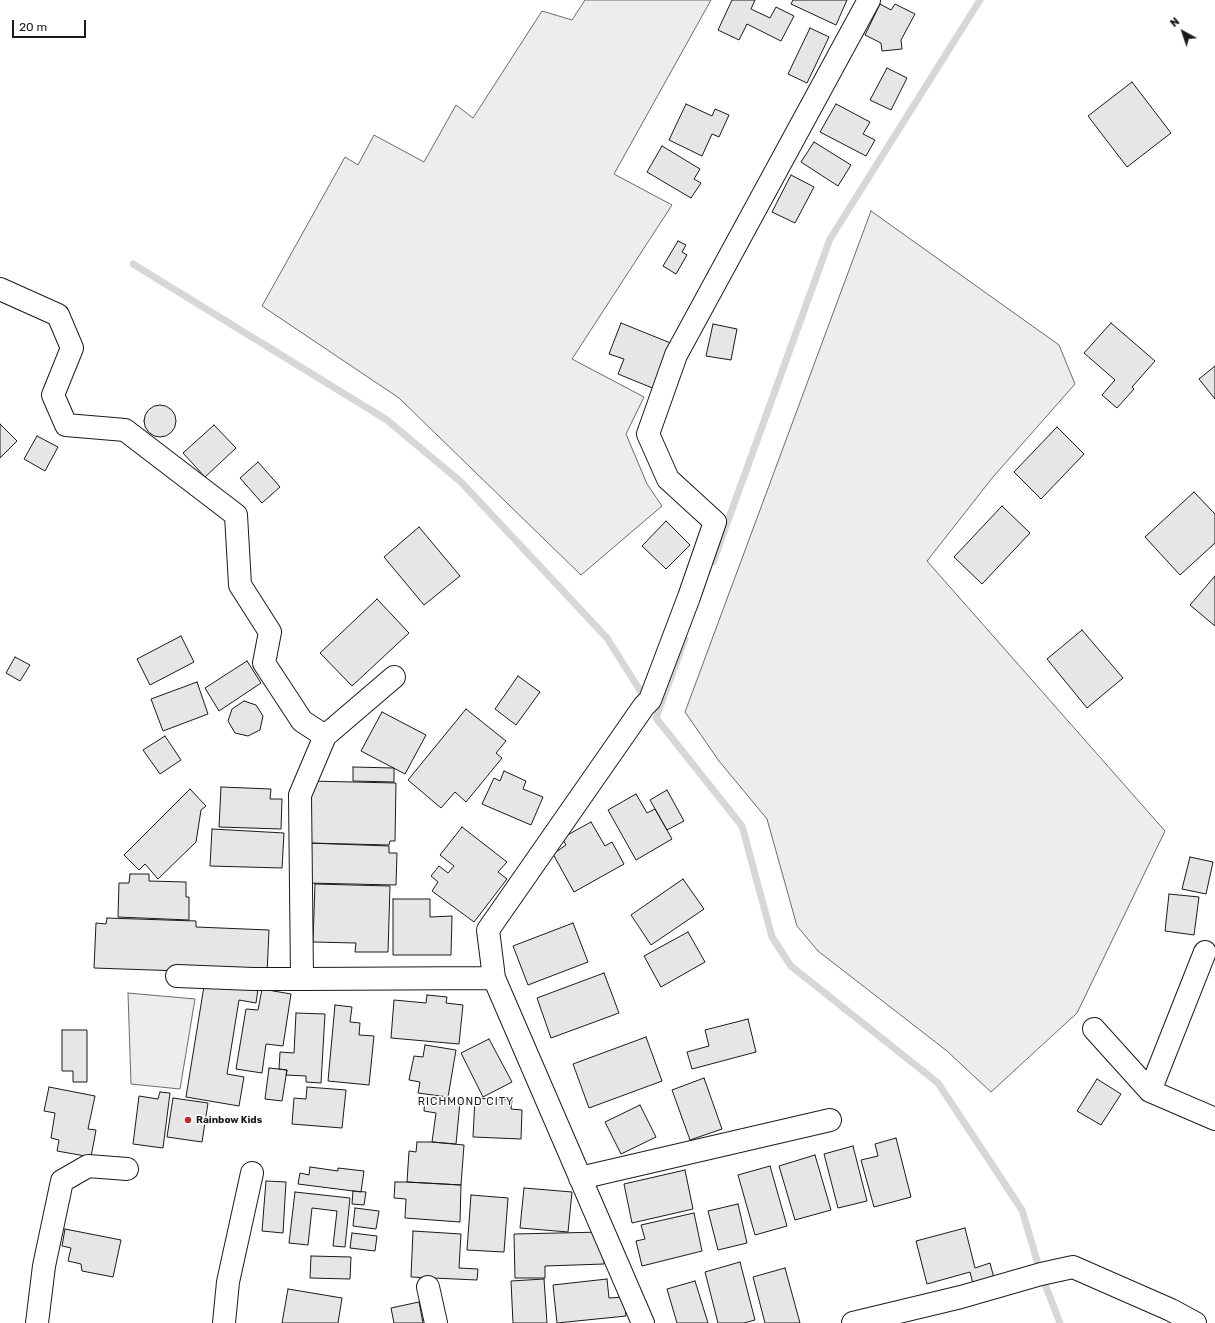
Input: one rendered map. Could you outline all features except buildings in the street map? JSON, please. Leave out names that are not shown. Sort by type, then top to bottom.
[{"type":"street","points":[[643,1323],[494,978],[488,930],[647,703],[690,597],[716,522],[668,479],[648,434],[676,355],[869,0]]},
{"type":"street","points":[[0,290],[58,315],[72,348],[53,395],[66,425],[125,430],[236,515],[240,585],[270,632],[264,663],[302,721],[325,736]]},
{"type":"street","points":[[302,979],[300,795],[325,736],[394,677]]},
{"type":"street","points":[[1150,1091],[1205,952]]},
{"type":"street","points":[[177,976],[302,979],[494,978]]},
{"type":"street","points":[[1094,1029],[1150,1091],[1215,1119]]},
{"type":"street","points":[[580,1178],[830,1120]]},
{"type":"street","points":[[37,1323],[44,1266],[62,1181],[88,1166],[127,1169]]},
{"type":"street","points":[[224,1323],[228,1282],[252,1172]]},
{"type":"street","points":[[852,1323],[1073,1267],[1170,1310],[1195,1323]]},
{"type":"street","points":[[428,1287],[436,1323]]},
{"type":"shaded area","points":[[585,0],[711,0],[614,174],[672,205],[572,359],[644,397],[626,434],[647,484],[662,506],[581,575],[399,398],[262,306],[345,157],[358,165],[374,135],[424,162],[456,105],[473,118],[542,11],[572,20]]},
{"type":"shaded area","points":[[871,211],[1059,345],[1075,384],[993,477],[927,561],[1165,831],[1077,1013],[991,1092],[947,1051],[818,951],[797,926],[767,819],[719,761],[685,712]]},
{"type":"shaded area","points":[[128,993],[195,999],[180,1089],[131,1084]]},
{"type":"waterway","points":[[713,562],[830,239],[980,0]]},
{"type":"waterway","points":[[133,264],[387,420],[461,482],[607,638],[646,700]]},
{"type":"waterway","points":[[685,639],[656,718],[742,826],[772,937],[791,966],[938,1083],[1022,1210],[1041,1274],[1060,1323]]},
{"type":"place","name":"Rainbow Kids","points":[[188,1120]]},
{"type":"district","name":"RICHMOND CITY","points":[[466,1102]]}]
